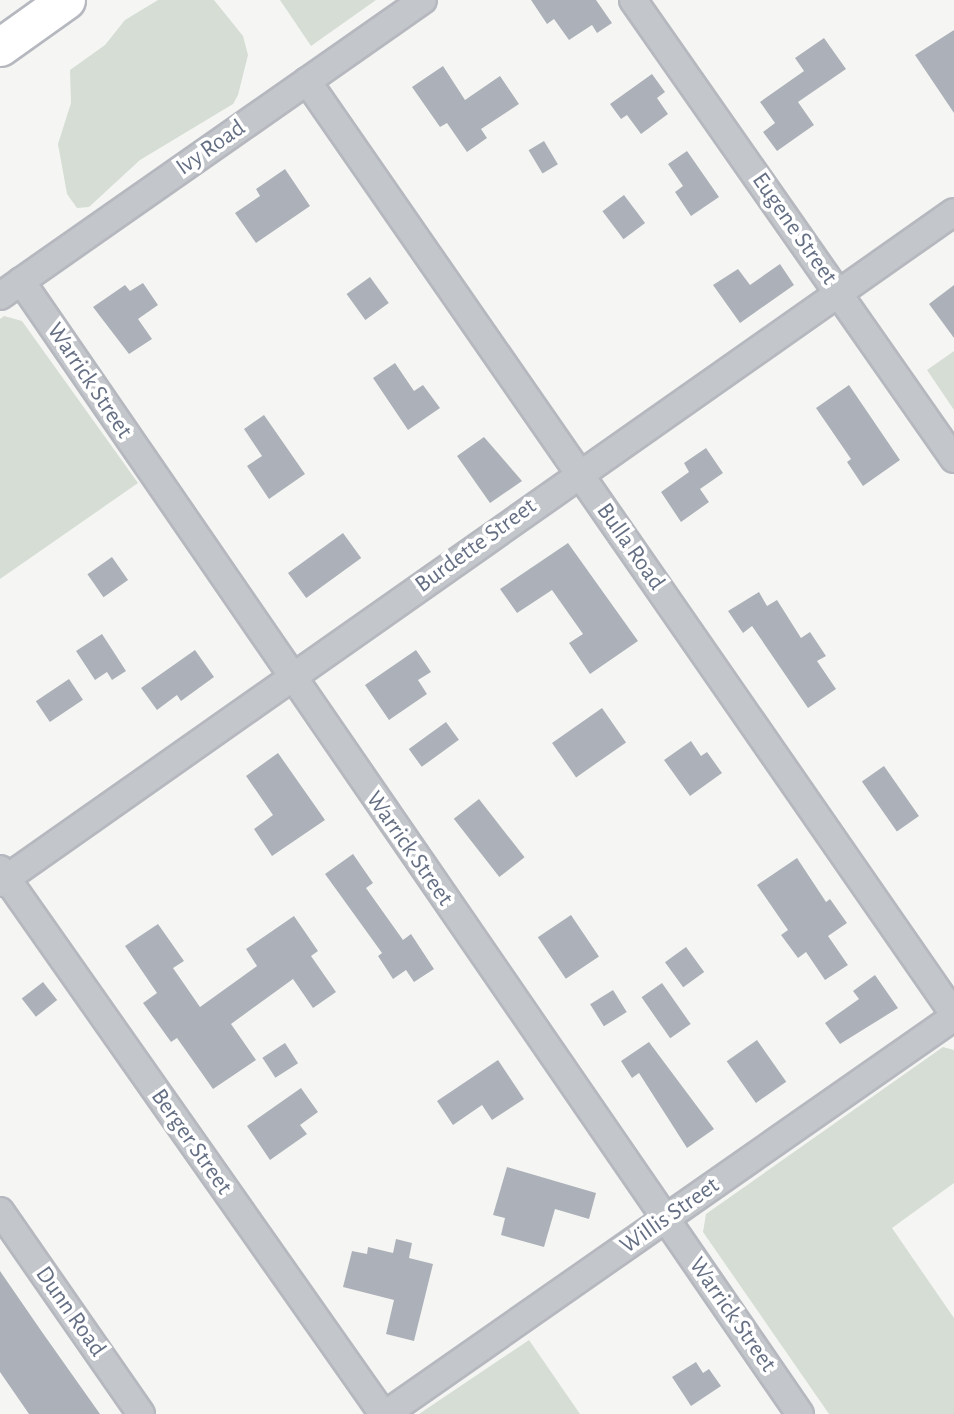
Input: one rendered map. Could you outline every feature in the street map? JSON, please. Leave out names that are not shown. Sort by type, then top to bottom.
[{"type":"street","points":[[0,47],[66,0]]},
{"type":"street","name":"Ivy Road","points":[[10,289],[423,0]]},
{"type":"street","name":"Eugene Street","points":[[633,0],[954,459]]},
{"type":"street","name":"Bulla Road","points":[[307,81],[954,1016]]},
{"type":"street","name":"Burdette Street","points":[[2,877],[578,472],[840,294],[954,212]]},
{"type":"street","name":"Warrick Street","points":[[10,289],[290,677],[800,1414]]},
{"type":"street","name":"Berger Street","points":[[2,877],[385,1414]]},
{"type":"street","name":"Willis Street","points":[[385,1414],[954,1016]]},
{"type":"street","name":"Dunn Road","points":[[0,1210],[141,1414]]},
{"type":"shaded area","points":[[158,0],[214,0],[243,36],[248,55],[238,95],[233,104],[140,160],[89,207],[77,208],[67,194],[58,144],[71,103],[70,70],[105,45],[125,20]]},
{"type":"shaded area","points":[[280,0],[376,0],[311,46]]},
{"type":"shaded area","points":[[4,316],[22,321],[138,483],[0,579],[0,319]]},
{"type":"shaded area","points":[[954,351],[954,410],[927,370]]},
{"type":"shaded area","points":[[943,1047],[954,1050],[954,1183],[892,1228],[954,1318],[954,1414],[829,1414],[703,1232],[706,1214]]},
{"type":"shaded area","points":[[529,1340],[580,1414],[419,1414]]},
{"type":"building","points":[[531,0],[596,0],[612,23],[597,33],[592,25],[569,40],[554,19],[547,24]]},
{"type":"building","points":[[954,30],[954,113],[915,55]]},
{"type":"building","points":[[824,38],[846,69],[798,102],[814,125],[777,151],[763,132],[775,123],[760,102],[804,71],[795,58]]},
{"type":"building","points":[[443,66],[465,100],[500,76],[519,104],[481,129],[487,138],[467,152],[447,123],[440,127],[412,87]]},
{"type":"building","points":[[652,74],[665,92],[657,98],[668,114],[641,134],[627,115],[621,119],[610,104]]},
{"type":"building","points":[[544,141],[558,164],[542,173],[529,150]]},
{"type":"building","points":[[687,151],[719,197],[691,216],[675,192],[683,186],[668,164]]},
{"type":"building","points":[[285,169],[310,206],[256,243],[235,213],[260,196],[256,189]]},
{"type":"building","points":[[624,195],[645,223],[624,239],[602,211]]},
{"type":"building","points":[[780,264],[794,285],[740,323],[713,285],[738,269],[750,285]]},
{"type":"building","points":[[370,277],[389,303],[365,320],[347,294]]},
{"type":"building","points":[[143,283],[158,305],[138,319],[152,339],[129,354],[93,307],[125,285],[130,291]]},
{"type":"building","points":[[954,285],[954,338],[929,304]]},
{"type":"building","points":[[395,363],[414,391],[423,385],[440,408],[408,430],[373,378]]},
{"type":"building","points":[[849,385],[900,460],[863,486],[847,462],[851,459],[816,408]]},
{"type":"building","points":[[264,415],[305,474],[269,499],[247,466],[262,456],[244,429]]},
{"type":"building","points":[[484,437],[522,481],[490,503],[457,456]]},
{"type":"building","points":[[706,448],[723,473],[700,489],[709,502],[681,522],[661,492],[689,472],[684,463]]},
{"type":"building","points":[[343,533],[361,558],[306,598],[288,573]]},
{"type":"building","points":[[568,543],[638,641],[590,674],[569,643],[583,634],[552,590],[517,613],[500,589]]},
{"type":"building","points":[[112,557],[128,580],[103,597],[87,574]]},
{"type":"building","points":[[759,592],[767,606],[777,600],[801,638],[810,632],[826,656],[817,661],[836,689],[808,708],[752,626],[743,633],[728,611]]},
{"type":"building","points":[[102,634],[126,671],[112,680],[107,672],[95,680],[76,651]]},
{"type":"building","points":[[195,650],[214,677],[181,701],[177,695],[157,710],[141,688]]},
{"type":"building","points":[[416,650],[431,672],[418,680],[427,694],[389,720],[365,685]]},
{"type":"building","points":[[69,679],[83,700],[50,722],[36,701]]},
{"type":"building","points":[[602,708],[626,742],[576,777],[552,743]]},
{"type":"building","points":[[446,722],[459,740],[422,767],[409,749]]},
{"type":"building","points":[[691,741],[701,756],[707,752],[722,773],[690,796],[664,760]]},
{"type":"building","points":[[278,753],[325,820],[272,856],[254,829],[273,815],[246,776]]},
{"type":"building","points":[[884,766],[919,816],[897,831],[862,781]]},
{"type":"building","points":[[479,799],[525,857],[499,877],[454,819]]},
{"type":"building","points":[[353,854],[373,883],[366,888],[403,940],[411,934],[434,969],[414,982],[406,970],[393,979],[378,956],[382,953],[325,874]]},
{"type":"building","points":[[797,858],[826,902],[830,899],[847,923],[828,936],[848,965],[825,980],[806,952],[798,958],[781,935],[788,930],[757,885]]},
{"type":"building","points":[[571,915],[599,956],[566,979],[538,937]]},
{"type":"building","points":[[294,916],[318,951],[311,956],[336,992],[313,1008],[293,979],[231,1024],[256,1060],[213,1089],[177,1038],[171,1042],[143,1003],[157,993],[125,946],[158,924],[184,961],[173,968],[200,1007],[257,966],[246,949]]},
{"type":"building","points":[[686,947],[704,972],[683,987],[665,962]]},
{"type":"building","points":[[875,975],[898,1008],[840,1044],[825,1023],[859,999],[853,991]]},
{"type":"building","points":[[43,982],[57,1000],[36,1017],[22,999]]},
{"type":"building","points":[[662,983],[691,1024],[670,1038],[642,997]]},
{"type":"building","points":[[613,990],[627,1012],[604,1026],[590,1004]]},
{"type":"building","points":[[757,1040],[786,1082],[756,1103],[727,1061]]},
{"type":"building","points":[[649,1042],[714,1129],[687,1148],[639,1073],[632,1078],[621,1061]]},
{"type":"building","points":[[285,1043],[298,1063],[275,1078],[262,1058]]},
{"type":"building","points":[[498,1060],[524,1099],[492,1120],[482,1105],[453,1125],[437,1101]]},
{"type":"building","points":[[301,1088],[318,1112],[300,1125],[307,1134],[270,1160],[247,1126]]},
{"type":"building","points":[[507,1167],[596,1193],[589,1219],[555,1209],[544,1247],[501,1235],[505,1218],[493,1215]]},
{"type":"building","points":[[396,1239],[412,1243],[409,1258],[433,1264],[414,1341],[386,1334],[394,1300],[343,1287],[352,1251],[367,1254],[368,1247],[393,1253]]},
{"type":"building","points":[[0,1271],[100,1414],[29,1414],[0,1372]]},
{"type":"building","points":[[696,1362],[703,1373],[709,1369],[721,1386],[691,1406],[672,1377]]}]
